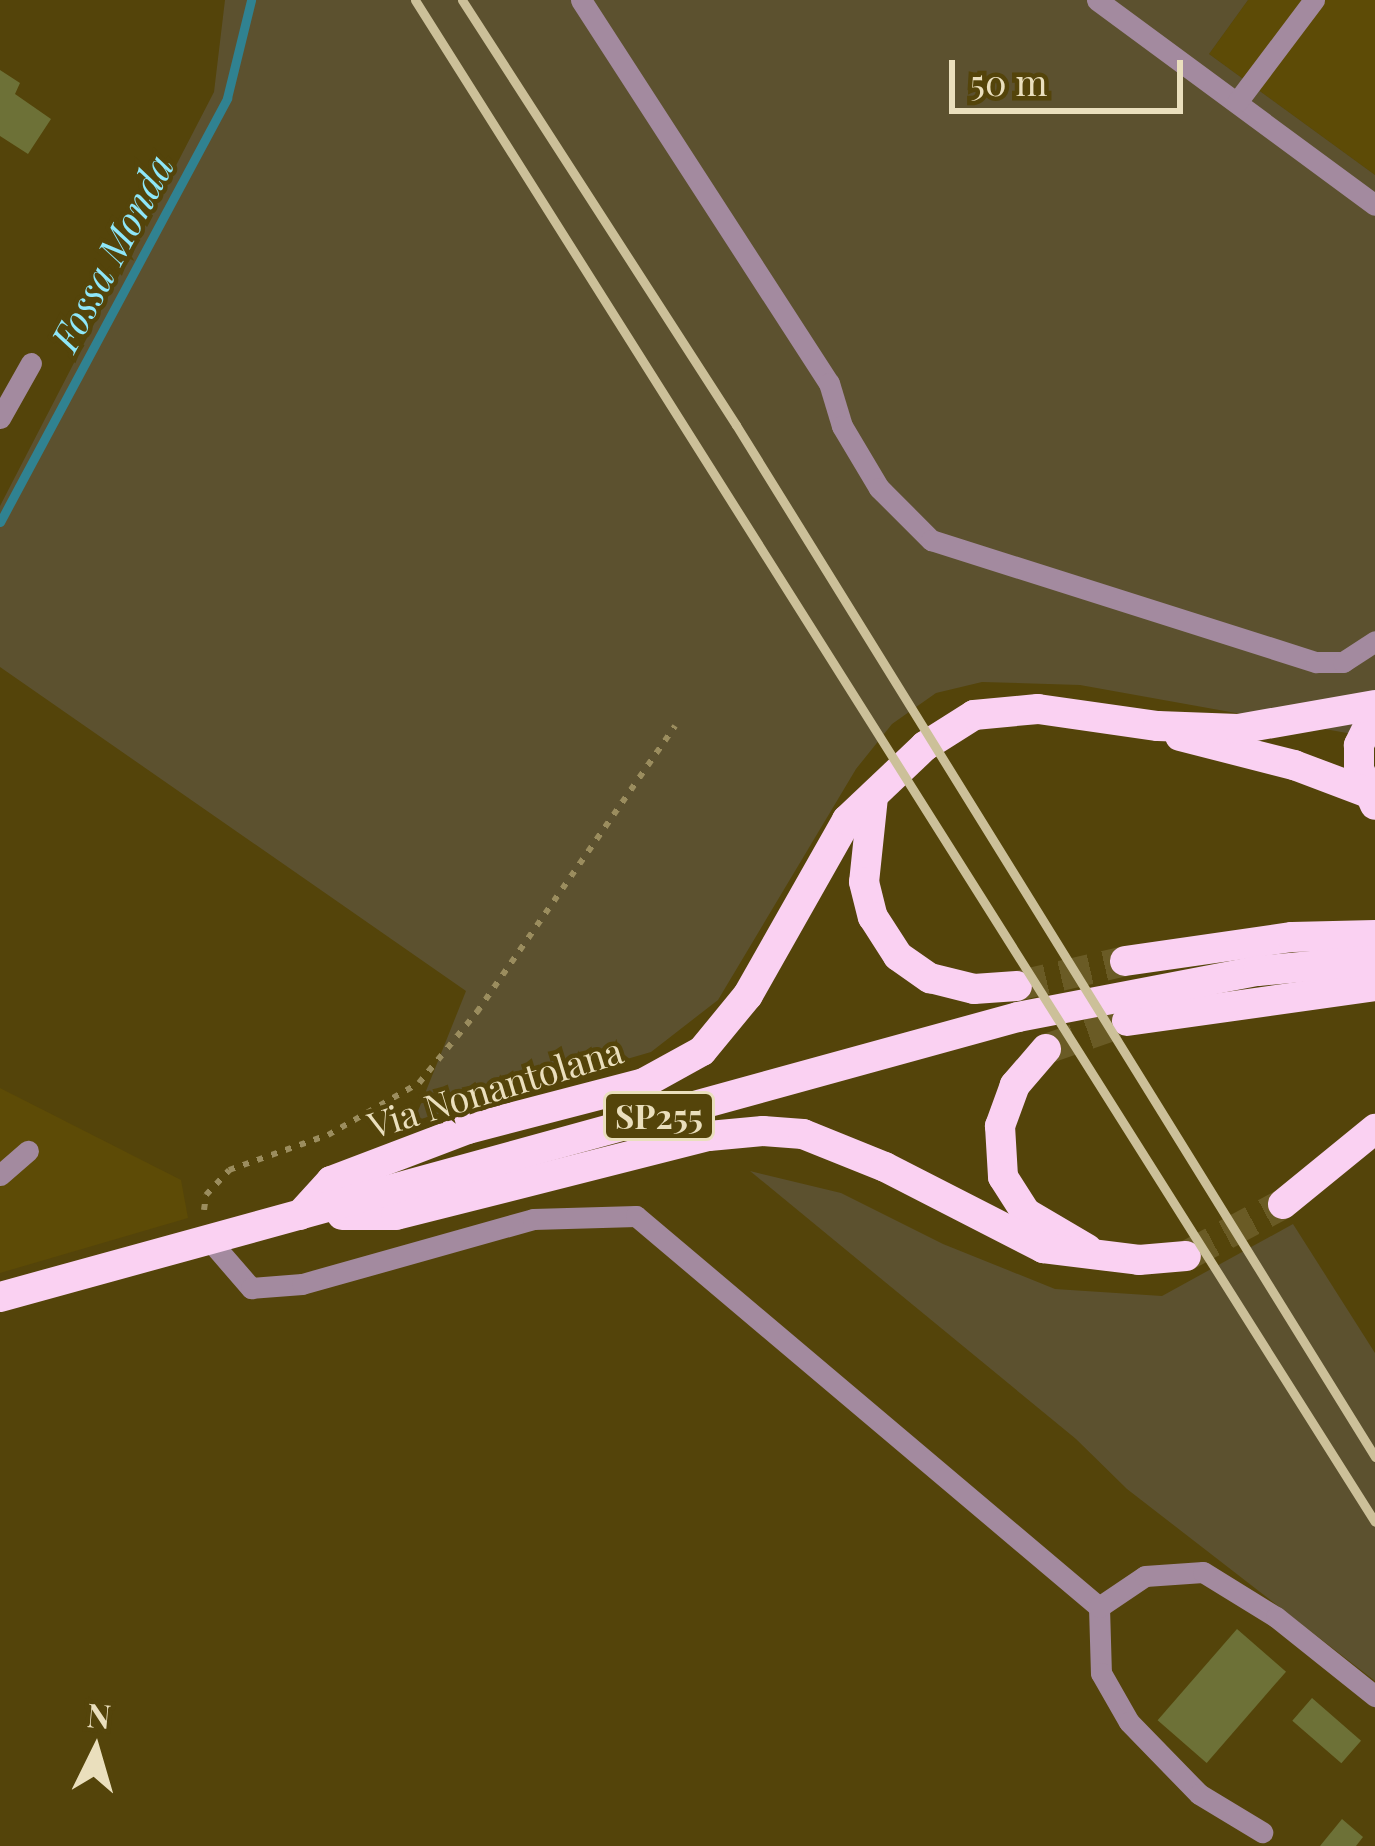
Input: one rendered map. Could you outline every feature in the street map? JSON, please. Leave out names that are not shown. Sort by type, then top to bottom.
[{"type":"main road","name":"Via Nonantolana","points":[[300,1215],[331,1181],[468,1129],[644,1083],[701,1051],[748,995],[847,820],[925,746],[974,715],[1038,709],[1158,727],[1238,729],[1375,708]]},
{"type":"main road","name":"Via Nonantolana","points":[[1371,798],[1360,745],[1375,708]]},
{"type":"main road","name":"Via Nonantolana","points":[[1158,727],[1208,747],[1294,765],[1371,798]]},
{"type":"main road","points":[[873,797],[864,882],[873,917],[898,956],[930,978],[974,988],[1017,986]]},
{"type":"main road","points":[[1125,962],[1292,937],[1375,935]]},
{"type":"main road","name":"Via Nonantolana","points":[[0,1298],[1018,1017],[1258,971],[1375,960]]},
{"type":"main road","points":[[1127,1021],[1375,986]]},
{"type":"main road","points":[[1046,1049],[1015,1085],[1000,1126],[1003,1177],[1026,1213],[1102,1258]]},
{"type":"main road","name":"Via Nonantolana","points":[[300,1215],[396,1215],[709,1136],[763,1130],[803,1134],[885,1167],[1043,1248],[1102,1258],[1186,1256]]},
{"type":"main road","points":[[1283,1204],[1375,1130]]},
{"type":"street","points":[[581,0],[830,383],[842,426],[879,488],[931,540],[1316,662],[1343,662],[1375,641]]},
{"type":"street","points":[[1097,0],[1375,205]]},
{"type":"street","points":[[1237,102],[1313,0]]},
{"type":"street","points":[[0,418],[31,363]]},
{"type":"street","points":[[0,1175],[28,1150]]},
{"type":"street","points":[[212,1243],[251,1288],[302,1284],[533,1220],[636,1216],[1099,1607],[1101,1672],[1129,1722],[1198,1794],[1262,1832]]},
{"type":"street","points":[[1099,1607],[1145,1576],[1203,1572],[1276,1617],[1375,1696]]},
{"type":"path","points":[[212,1243],[203,1212],[206,1195],[229,1170],[328,1136],[419,1083],[490,994],[675,726]]},
{"type":"shaded area","points":[[225,0],[1248,0],[1209,54],[1375,175],[1375,738],[1080,685],[982,682],[936,693],[892,724],[856,769],[718,1000],[651,1052],[414,1121],[466,991],[0,667],[0,506],[214,92]]},
{"type":"shaded area","points":[[1248,0],[1375,0],[1375,175],[1209,54]]},
{"type":"shaded area","points":[[0,1088],[181,1180],[188,1218],[0,1273]]},
{"type":"shaded area","points":[[750,1171],[841,1193],[943,1244],[1055,1289],[1162,1296],[1293,1224],[1375,1353],[1375,1681],[1127,1489],[1076,1439]]},
{"type":"building","points":[[0,70],[20,83],[15,94],[51,119],[28,154],[0,136]]},
{"type":"building","points":[[1237,1629],[1286,1672],[1207,1763],[1158,1720]]},
{"type":"building","points":[[1312,1698],[1361,1741],[1341,1763],[1292,1721]]},
{"type":"building","points":[[1342,1819],[1363,1837],[1356,1846],[1320,1846]]},
{"type":"waterway","name":"Fossa Monda","points":[[0,522],[227,98],[251,0]]},
{"type":"tunnel","points":[[1017,986],[1125,961]]},
{"type":"tunnel","points":[[1046,1049],[1127,1021]]},
{"type":"tunnel","points":[[1186,1256],[1283,1204]]},
{"type":"railway","points":[[415,0],[1375,1522]]},
{"type":"railway","points":[[462,0],[736,425],[1375,1457]]}]
